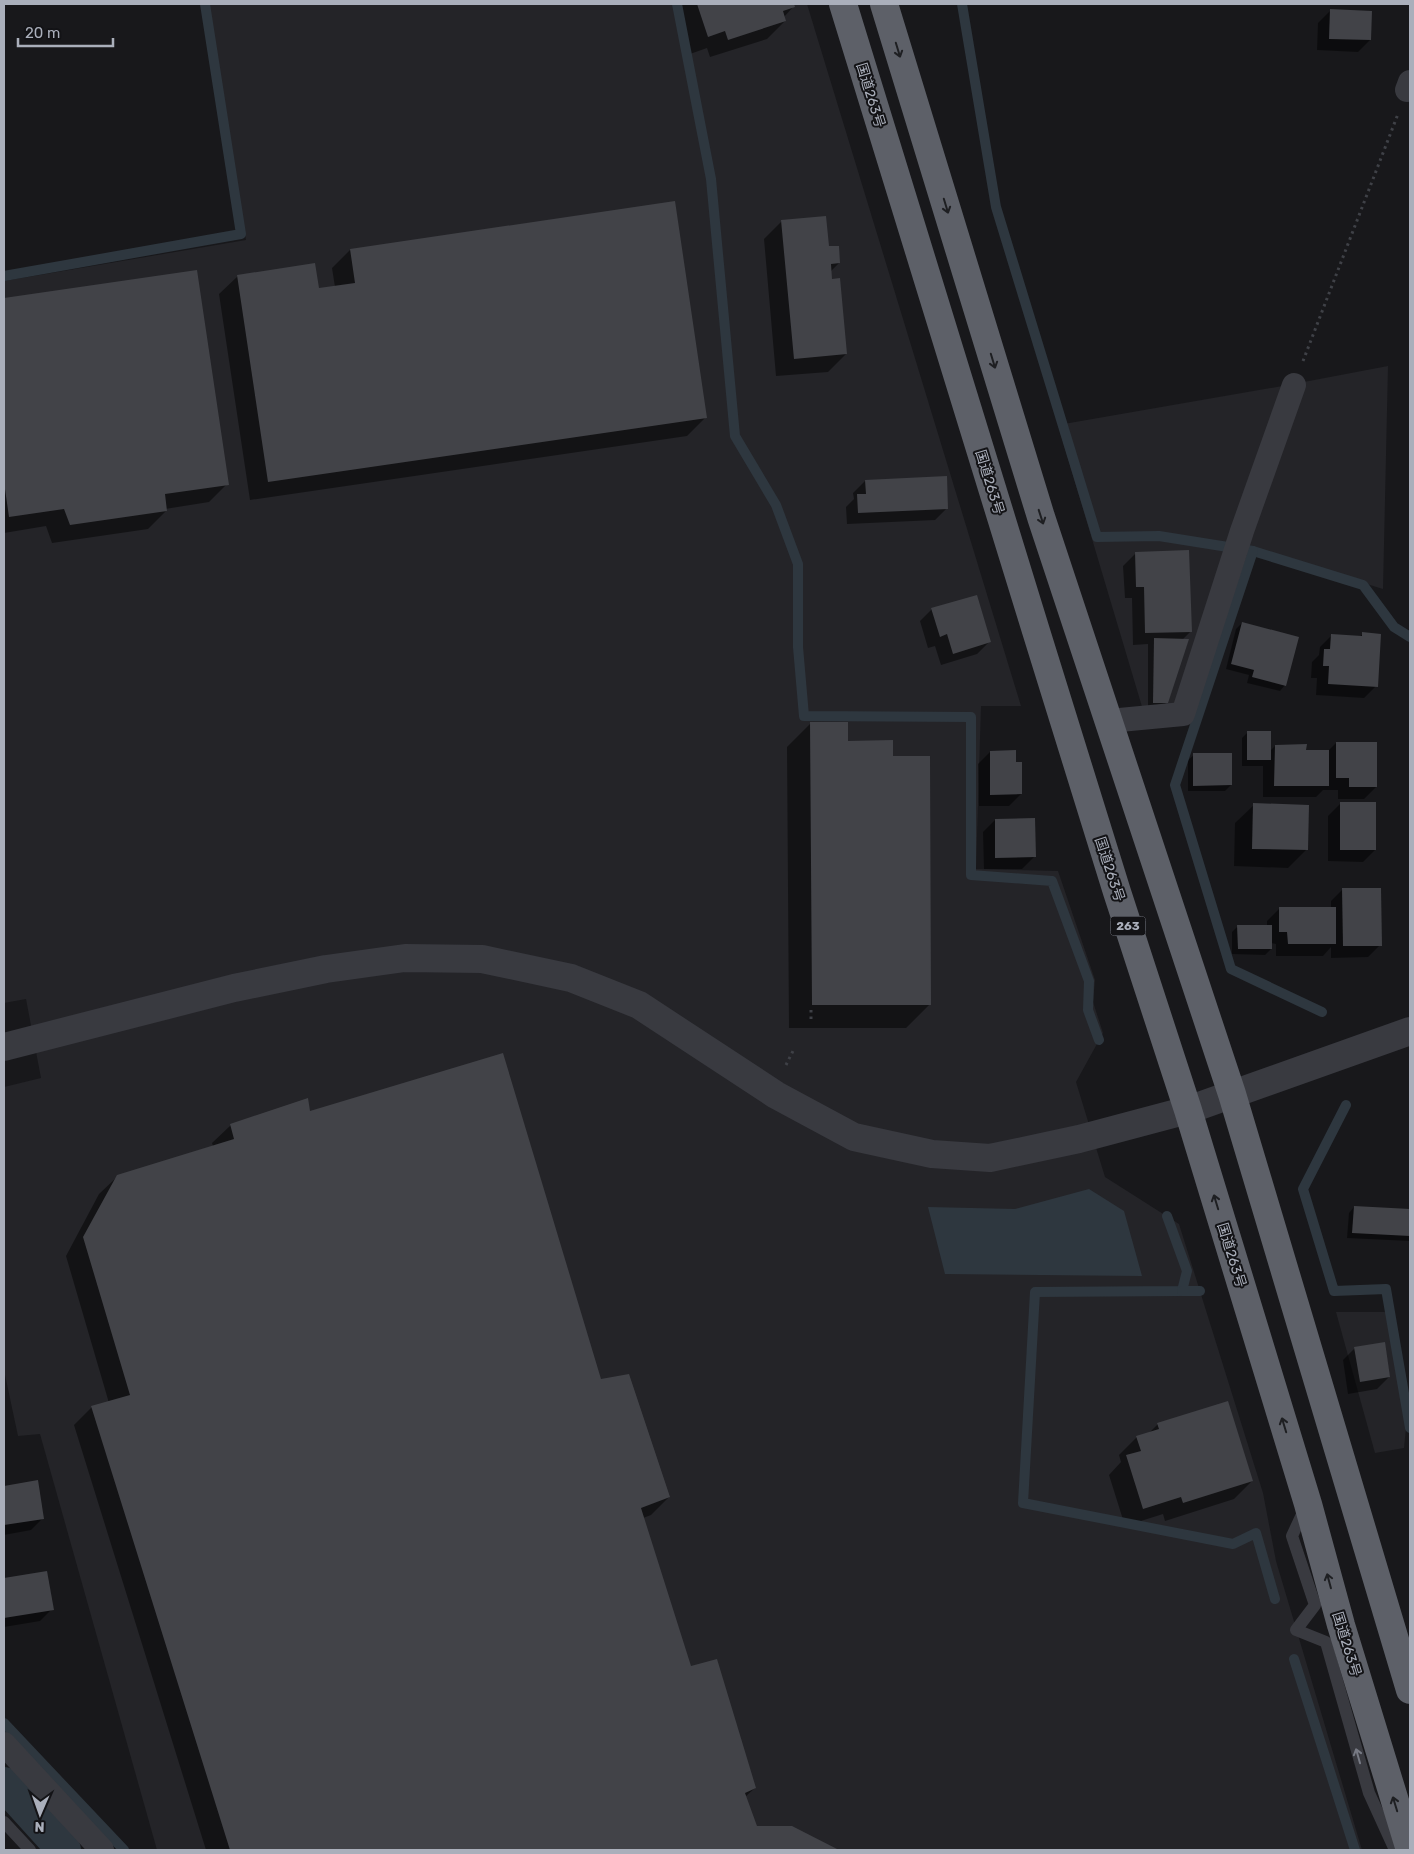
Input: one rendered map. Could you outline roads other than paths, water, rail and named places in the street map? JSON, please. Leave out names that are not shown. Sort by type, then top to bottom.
[{"type":"highway","name":"国道263号","points":[[843,4],[1114,883],[1188,1110],[1308,1504],[1340,1625],[1410,1850]]},
{"type":"highway","points":[[884,4],[1041,517],[1232,1094],[1410,1690]]},
{"type":"street","points":[[1109,721],[1184,714],[1242,531],[1294,384]]},
{"type":"street","points":[[4,1047],[234,988],[332,967],[405,958],[482,959],[571,978],[639,1005],[776,1095],[854,1137],[932,1154],[990,1158],[1079,1139],[1188,1110],[1410,1031]]},
{"type":"street","points":[[4,1744],[102,1850]]},
{"type":"lane","points":[[1308,1504],[1292,1536],[1315,1605],[1296,1630],[1326,1642],[1369,1793],[1395,1850]]},
{"type":"lane","points":[[4,1822],[30,1850]]},
{"type":"waterway","points":[[4,276],[241,234],[205,4]]},
{"type":"waterway","points":[[677,4],[711,179],[735,436],[776,505],[798,564],[798,647],[804,716],[971,717],[971,875],[1052,881],[1089,981],[1088,1010],[1099,1040]]},
{"type":"waterway","points":[[962,4],[996,207],[1097,537],[1159,536],[1253,551],[1363,585],[1394,627],[1410,637]]},
{"type":"waterway","points":[[1253,551],[1175,785],[1231,969],[1322,1012]]},
{"type":"waterway","points":[[1346,1105],[1303,1189],[1334,1291],[1386,1289],[1410,1428]]},
{"type":"waterway","points":[[1167,1216],[1187,1271],[1182,1291],[1035,1292],[1023,1503],[1233,1544],[1256,1533],[1275,1599]]},
{"type":"waterway","points":[[1182,1291],[1200,1291]]},
{"type":"waterway","points":[[1294,1659],[1355,1850]]},
{"type":"waterway","points":[[4,1723],[124,1850]]},
{"type":"waterway","points":[[4,1784],[64,1850]]}]
